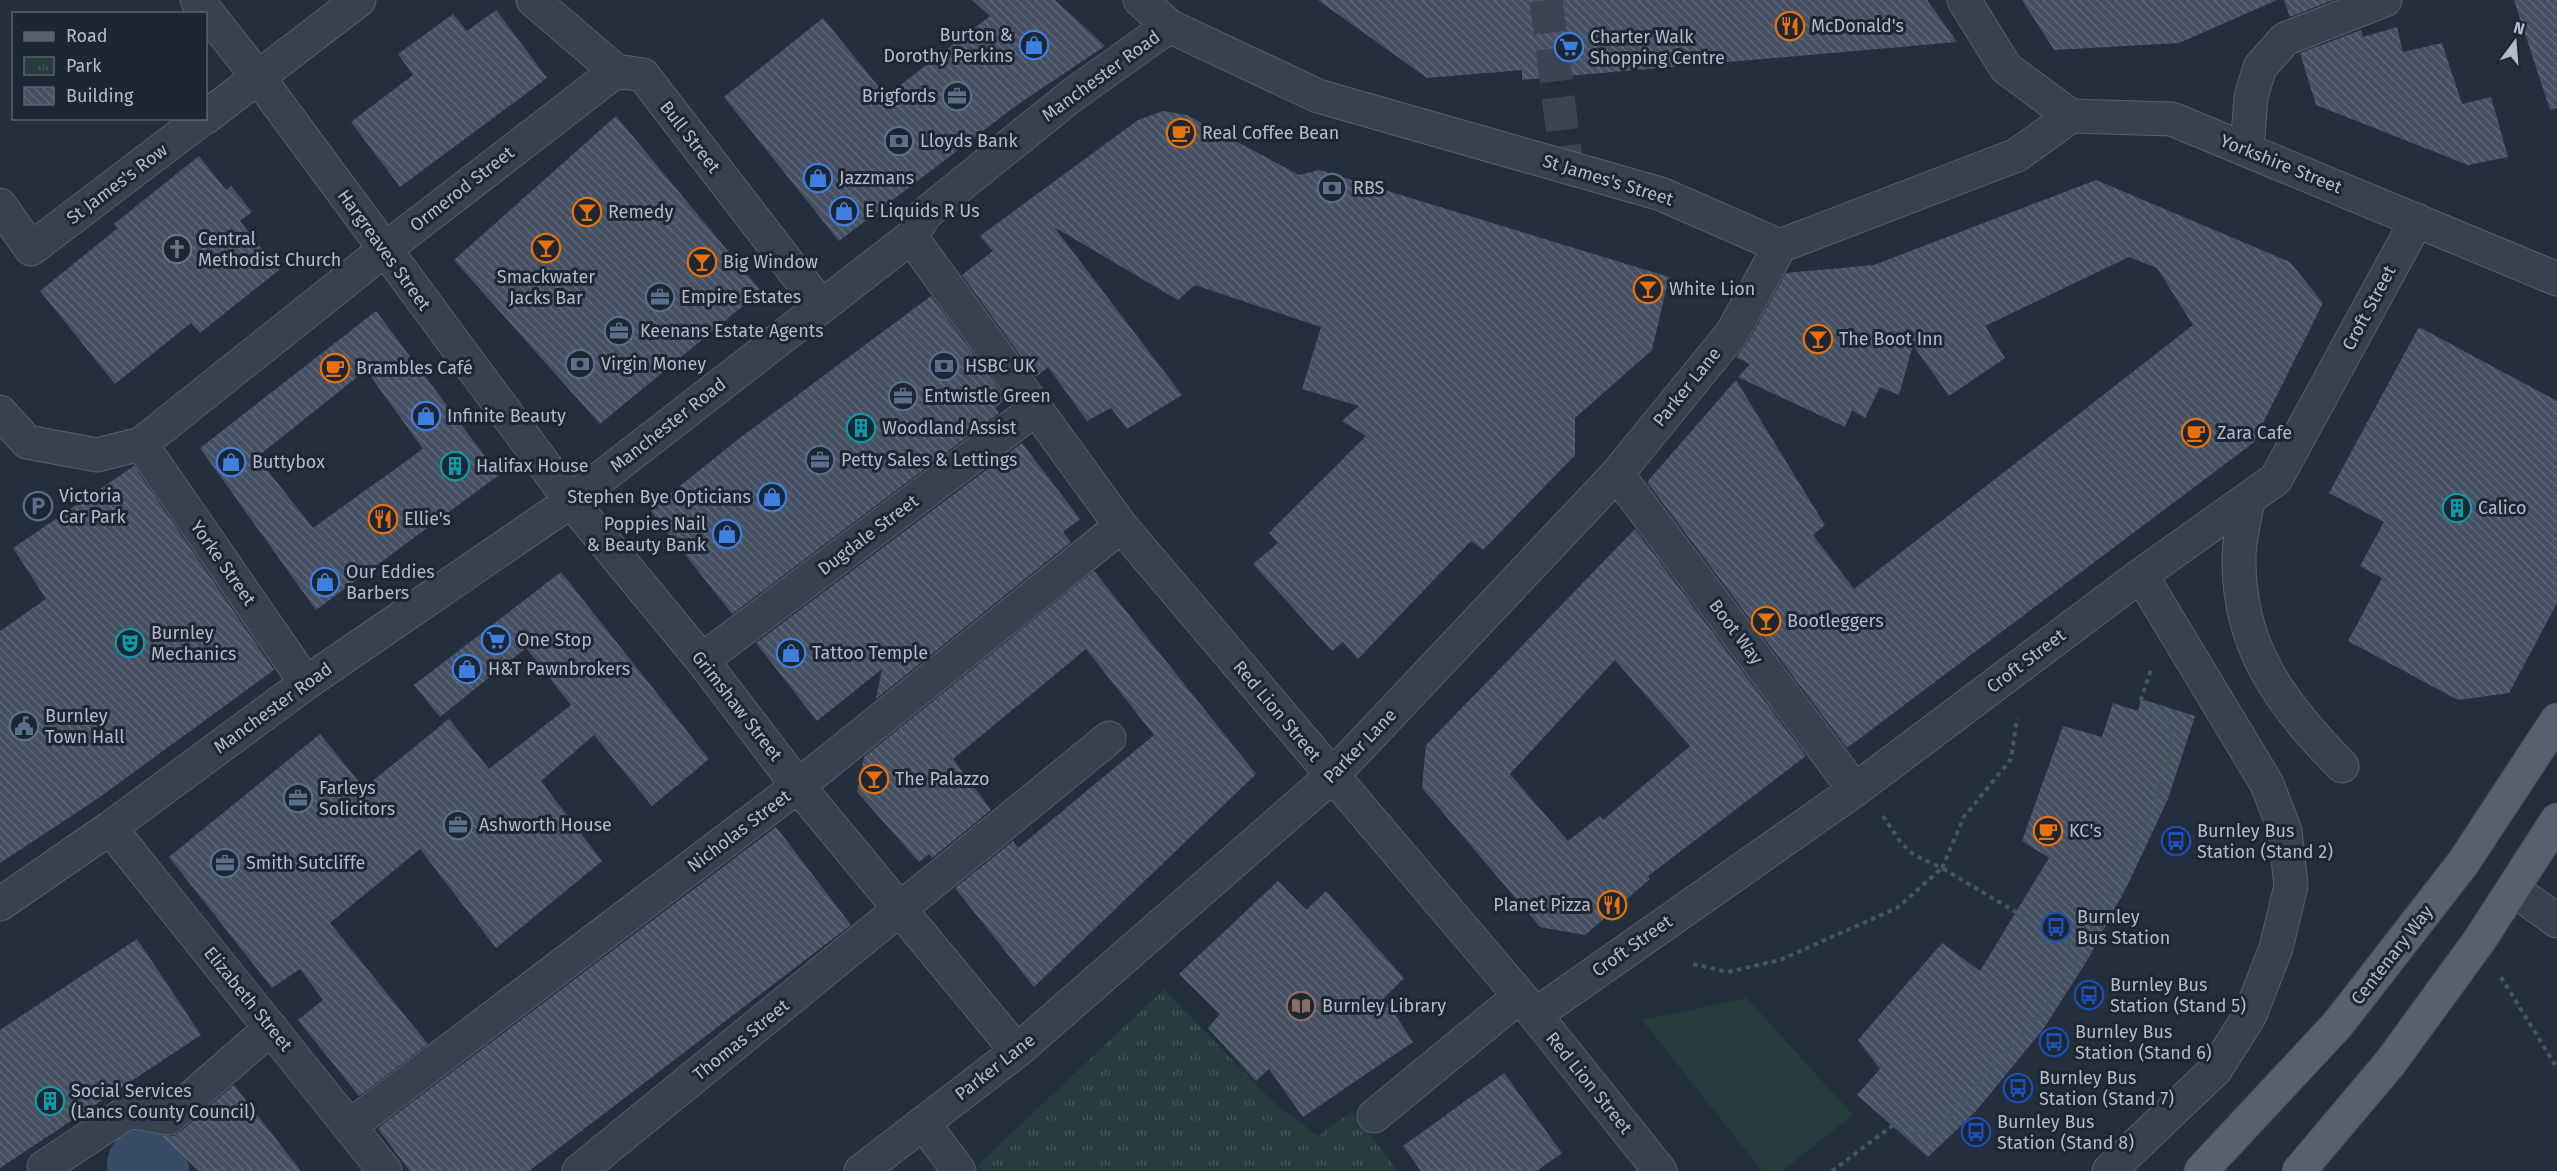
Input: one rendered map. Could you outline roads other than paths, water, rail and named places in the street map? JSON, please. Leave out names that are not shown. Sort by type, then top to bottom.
[{"type":"main road","name":"Centenary Way","points":[[2201,1171],[2338,1024],[2463,863],[2557,720]]},
{"type":"main road","points":[[2299,1171],[2390,1063],[2479,941],[2557,820]]},
{"type":"street","name":"Hargreaves Street","points":[[197,0],[207,12]]},
{"type":"street","name":"St James's Row","points":[[207,116],[359,0]]},
{"type":"street","name":"Bull Street","points":[[533,0],[616,70],[643,75],[821,306]]},
{"type":"street","name":"St James's Street","points":[[1140,0],[1169,26],[1318,96],[1661,194],[1780,246]]},
{"type":"street","points":[[1780,246],[2017,155],[2071,116],[2006,68],[1964,0]]},
{"type":"street","points":[[2247,149],[2251,97],[2260,67],[2285,39],[2385,0]]},
{"type":"street","name":"Hargreaves Street","points":[[207,13],[258,77],[571,501]]},
{"type":"street","name":"Manchester Road","points":[[0,904],[110,828],[306,683],[571,501],[911,237],[925,214],[1062,103],[1169,26]]},
{"type":"street","name":"Ormerod Street","points":[[141,444],[384,250],[616,70]]},
{"type":"street","name":"Yorkshire Street","points":[[2071,116],[2172,119],[2557,279]]},
{"type":"street","name":"St James's Row","points":[[0,205],[30,249],[201,120]]},
{"type":"street","name":"Croft Street","points":[[1374,1116],[1527,1006],[1855,790],[2141,575],[2276,479],[2417,220]]},
{"type":"street","name":"Red Lion Street","points":[[911,237],[1034,410],[1121,526],[1527,1006],[1660,1171]]},
{"type":"street","name":"Parker Lane","points":[[861,1171],[1017,1051],[1332,776],[1617,474],[1732,333],[1780,246]]},
{"type":"street","name":"Dugdale Street","points":[[702,660],[1034,410]]},
{"type":"street","points":[[0,412],[27,442],[97,455],[141,444]]},
{"type":"street","name":"Yorke Street","points":[[141,444],[306,683]]},
{"type":"street","name":"Boot Way","points":[[1617,474],[1855,790]]},
{"type":"street","points":[[2248,499],[2239,557],[2244,612],[2258,657],[2301,724],[2342,766]]},
{"type":"street","name":"Grimshaw Street","points":[[571,501],[702,660],[798,786],[903,909],[1017,1051]]},
{"type":"street","name":"Nicholas Street","points":[[350,1126],[798,786],[1121,526]]},
{"type":"street","points":[[2109,1171],[2216,1069],[2226,1054],[2250,1015],[2277,948],[2291,886],[2285,831],[2267,784],[2141,575]]},
{"type":"street","name":"Thomas Street","points":[[579,1171],[903,909],[1109,738]]},
{"type":"street","name":"Elizabeth Street","points":[[110,828],[385,1171]]},
{"type":"street","points":[[2513,889],[2557,921]]},
{"type":"street","points":[[44,1167],[129,1111],[168,1118],[272,1028]]},
{"type":"street","points":[[923,1123],[959,1171]]},
{"type":"waterway","points":[[145,1165],[151,1171]]},
{"type":"tunnel","points":[[1546,0],[1567,167]]},
{"type":"place","name":"McDonald's","points":[[1790,26]]},
{"type":"place","name":"Burton & Dorothy Perkins","points":[[1034,45]]},
{"type":"place","name":"Charter Walk Shopping Centre","points":[[1569,47]]},
{"type":"place","name":"Brigfords","points":[[957,96]]},
{"type":"place","name":"Real Coffee Bean","points":[[1181,133]]},
{"type":"place","name":"Lloyds Bank","points":[[899,141]]},
{"type":"place","name":"Jazzmans","points":[[818,178]]},
{"type":"place","name":"RBS","points":[[1332,188]]},
{"type":"place","name":"E Liquids R Us","points":[[844,211]]},
{"type":"place","name":"Remedy","points":[[587,212]]},
{"type":"place","name":"Smackwater Jacks Bar","points":[[546,248]]},
{"type":"place","name":"Central Methodist Church","points":[[177,249]]},
{"type":"place","name":"Big Window","points":[[702,262]]},
{"type":"place","name":"White Lion","points":[[1648,289]]},
{"type":"place","name":"Empire Estates","points":[[660,297]]},
{"type":"place","name":"Keenans Estate Agents","points":[[619,331]]},
{"type":"place","name":"The Boot Inn","points":[[1818,339]]},
{"type":"place","name":"Virgin Money","points":[[580,364]]},
{"type":"place","name":"HSBC UK","points":[[944,366]]},
{"type":"place","name":"Brambles Café","points":[[335,368]]},
{"type":"place","name":"Entwistle Green","points":[[903,396]]},
{"type":"place","name":"Infinite Beauty","points":[[426,416]]},
{"type":"place","name":"Woodland Assist","points":[[861,428]]},
{"type":"place","name":"Zara Cafe","points":[[2196,433]]},
{"type":"place","name":"Petty Sales & Lettings","points":[[820,460]]},
{"type":"place","name":"Buttybox","points":[[231,462]]},
{"type":"place","name":"Halifax House","points":[[455,466]]},
{"type":"place","name":"Stephen Bye Opticians","points":[[772,497]]},
{"type":"place","name":"Victoria Car Park","points":[[38,506]]},
{"type":"place","name":"Calico","points":[[2457,508]]},
{"type":"place","name":"Ellie's","points":[[383,519]]},
{"type":"place","name":"Poppies Nail & Beauty Bank","points":[[727,534]]},
{"type":"place","name":"Our Eddies Barbers","points":[[325,582]]},
{"type":"place","name":"Bootleggers","points":[[1766,621]]},
{"type":"place","name":"One Stop","points":[[496,640]]},
{"type":"place","name":"Burnley Mechanics","points":[[130,643]]},
{"type":"place","name":"Tattoo Temple","points":[[791,653]]},
{"type":"place","name":"H&T Pawnbrokers","points":[[467,669]]},
{"type":"place","name":"Burnley Town Hall","points":[[24,726]]},
{"type":"place","name":"The Palazzo","points":[[874,779]]},
{"type":"place","name":"Farleys Solicitors","points":[[298,798]]},
{"type":"place","name":"Ashworth House","points":[[458,825]]},
{"type":"place","name":"KC's","points":[[2048,831]]},
{"type":"place","name":"Burnley Bus Station (Stand 2)","points":[[2176,841]]},
{"type":"place","name":"Smith Sutcliffe","points":[[225,863]]},
{"type":"place","name":"Planet Pizza","points":[[1612,905]]},
{"type":"place","name":"Burnley Bus Station","points":[[2056,927]]},
{"type":"place","name":"Burnley Bus Station (Stand 5)","points":[[2089,995]]},
{"type":"place","name":"Burnley Library","points":[[1301,1006]]},
{"type":"place","name":"Burnley Bus Station (Stand 6)","points":[[2054,1042]]},
{"type":"place","name":"Burnley Bus Station (Stand 7)","points":[[2018,1088]]},
{"type":"place","name":"Social Services (Lancs County Council)","points":[[50,1101]]},
{"type":"place","name":"Burnley Bus Station (Stand 8)","points":[[1976,1132]]}]
